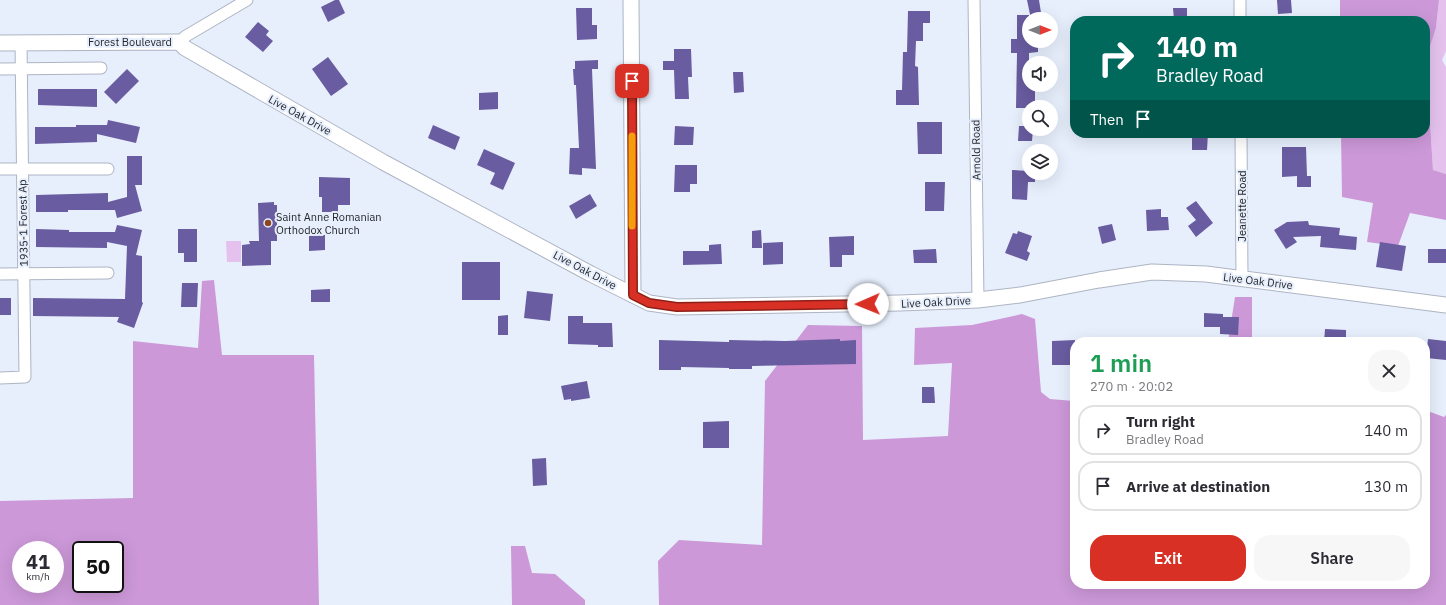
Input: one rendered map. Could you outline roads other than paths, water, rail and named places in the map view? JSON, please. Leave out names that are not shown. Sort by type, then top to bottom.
[{"type":"main road","points":[[631,0],[633,295]]},
{"type":"main road","name":"Forest Boulevard","points":[[0,43],[179,42]]},
{"type":"main road","name":"Live Oak Drive","points":[[179,42],[185,48],[239,80],[383,162],[591,274],[649,303],[677,307],[900,304],[978,300],[1020,295],[1099,280],[1152,272],[1206,274],[1446,305]]},
{"type":"street","name":"Forest Boulevard","points":[[179,42],[186,36],[247,0]]},
{"type":"street","name":"Arnold Road","points":[[974,0],[978,300]]},
{"type":"street","points":[[1240,0],[1240,16]]},
{"type":"street","name":"1935-1 Forest Ap","points":[[0,378],[25,378],[21,42]]},
{"type":"street","points":[[0,69],[101,68]]},
{"type":"street","name":"Jeanette Road","points":[[1241,138],[1242,279]]},
{"type":"street","points":[[0,169],[108,169]]},
{"type":"street","points":[[0,274],[108,273]]},
{"type":"place","name":"Saint Anne Romanian Orthodox Church","points":[[268,223]]}]
